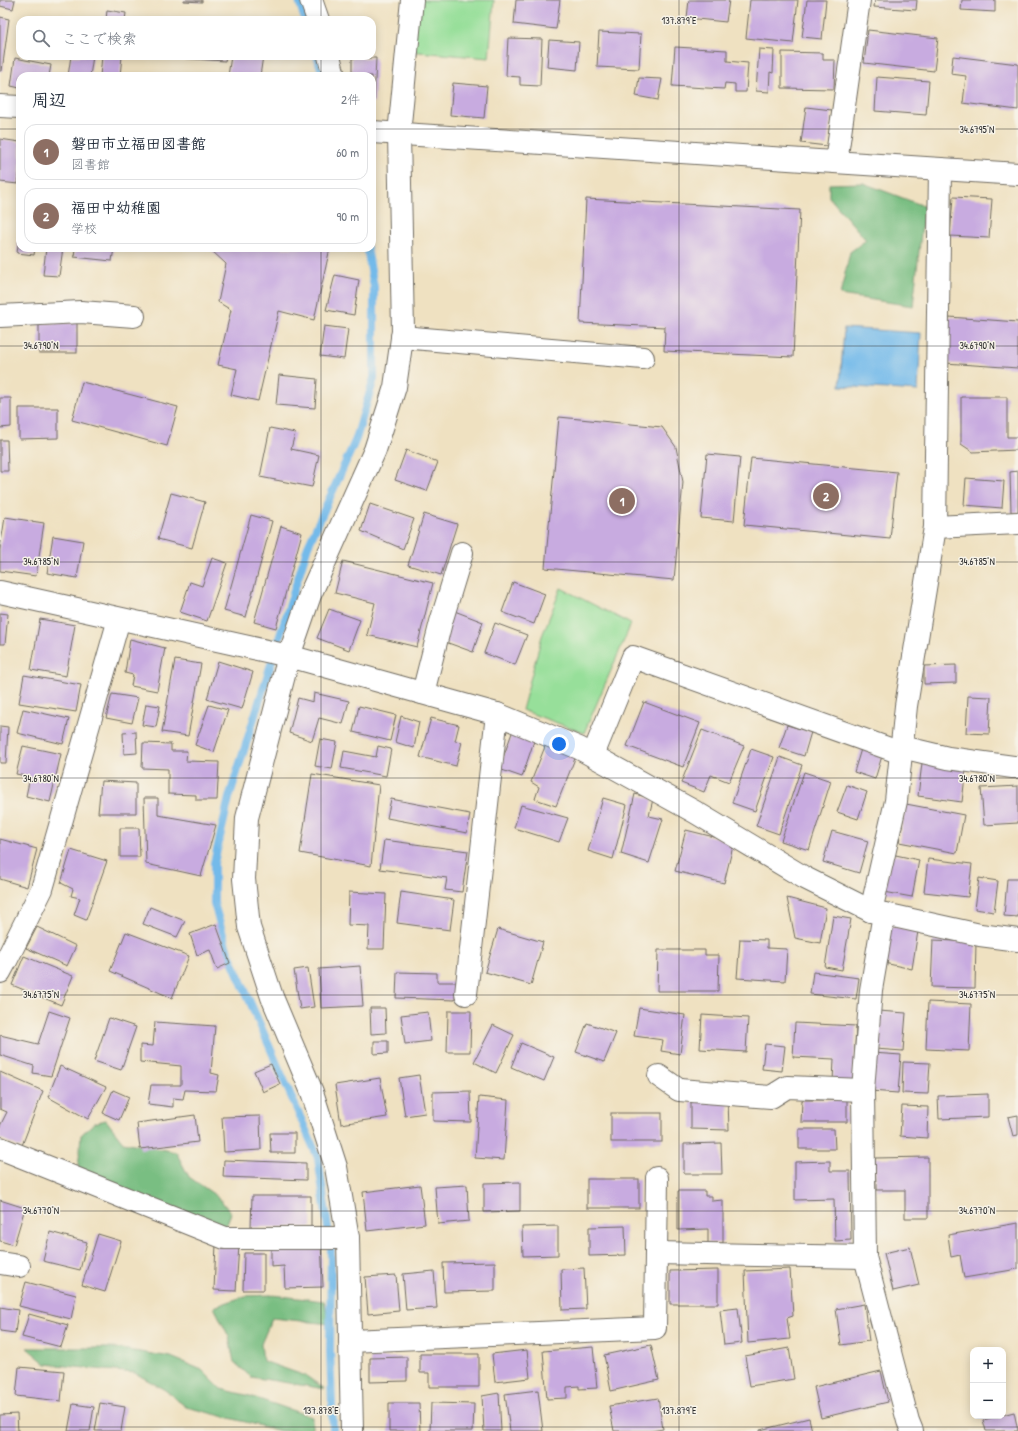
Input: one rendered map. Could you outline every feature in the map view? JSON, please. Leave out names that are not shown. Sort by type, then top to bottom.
[{"type":"street","points":[[311,0],[317,16]]},
{"type":"street","points":[[352,1431],[348,1238],[336,1167],[315,1099],[272,997],[248,927],[244,879],[247,818],[289,656],[310,595],[375,450],[395,387],[403,324],[399,134],[412,0]]},
{"type":"street","points":[[836,162],[859,0]]},
{"type":"street","points":[[330,60],[333,72]]},
{"type":"street","points":[[0,106],[16,107]]},
{"type":"street","points":[[376,132],[1018,174]]},
{"type":"street","points":[[912,1431],[908,1422],[885,1337],[865,1257],[863,1090],[878,912],[896,801],[906,706],[935,527],[940,169]]},
{"type":"street","points":[[0,316],[81,312],[134,316]]},
{"type":"street","points":[[402,337],[643,358]]},
{"type":"street","points":[[935,527],[1018,523]]},
{"type":"street","points":[[423,693],[441,622],[462,553]]},
{"type":"street","points":[[0,592],[119,620],[289,656],[497,714],[593,755],[694,812],[805,878],[878,912],[980,935],[1018,940]]},
{"type":"street","points":[[0,972],[42,888],[119,620]]},
{"type":"street","points":[[593,755],[633,657],[901,750],[1018,767]]},
{"type":"street","points":[[466,994],[497,714]]},
{"type":"street","points":[[659,1076],[679,1090],[771,1097],[787,1087],[863,1090]]},
{"type":"street","points":[[0,1148],[225,1238],[348,1238]]},
{"type":"street","points":[[350,1341],[655,1328],[657,1178]]},
{"type":"street","points":[[656,1253],[865,1257]]},
{"type":"green space","points":[[412,0],[494,0],[489,58],[407,51]]},
{"type":"green space","points":[[863,183],[924,206],[913,306],[840,295],[850,252],[866,240],[829,197],[829,184]]},
{"type":"green space","points":[[561,588],[631,624],[584,733],[522,710],[542,636]]},
{"type":"green space","points":[[106,1120],[123,1142],[176,1152],[189,1177],[218,1197],[231,1213],[224,1231],[78,1170],[81,1135],[94,1123]]},
{"type":"green space","points":[[272,1295],[324,1301],[330,1324],[272,1318],[261,1344],[263,1361],[306,1376],[325,1389],[251,1377],[234,1362],[229,1337],[214,1307],[245,1296]]},
{"type":"green space","points":[[27,1348],[115,1348],[171,1357],[202,1370],[221,1389],[250,1396],[312,1417],[312,1430],[281,1431],[186,1407],[165,1390],[135,1373],[46,1364]]},
{"type":"water","points":[[844,328],[921,333],[918,391],[840,386]]},
{"type":"building","points":[[0,0],[15,0],[13,9],[0,6]]},
{"type":"building","points":[[202,0],[202,2],[184,1]]},
{"type":"building","points":[[516,0],[560,0],[556,29],[514,24]]},
{"type":"building","points":[[689,0],[729,0],[726,22],[687,18]]},
{"type":"building","points":[[750,0],[798,0],[793,43],[746,38]]},
{"type":"building","points":[[807,0],[826,0],[822,39],[802,37]]},
{"type":"building","points":[[875,0],[917,0],[916,10],[874,7]]},
{"type":"building","points":[[962,0],[995,0],[995,12],[961,10]]},
{"type":"building","points":[[107,10],[126,13],[126,16],[106,16]]},
{"type":"building","points":[[0,17],[9,19],[2,71],[0,71]]},
{"type":"building","points":[[868,30],[938,38],[934,71],[864,63]]},
{"type":"building","points":[[599,32],[641,34],[639,69],[597,67]]},
{"type":"building","points":[[508,38],[542,39],[540,86],[520,85],[520,77],[506,76]]},
{"type":"building","points":[[549,40],[579,42],[577,70],[547,67]]},
{"type":"building","points":[[675,47],[727,50],[727,61],[748,63],[746,92],[735,92],[735,84],[725,83],[724,89],[672,86]]},
{"type":"building","points":[[759,49],[774,50],[773,73],[770,72],[769,92],[756,91]]},
{"type":"building","points":[[782,52],[823,53],[823,60],[835,60],[834,89],[782,88]]},
{"type":"building","points":[[953,56],[1018,64],[1018,110],[963,103],[966,76],[951,74]]},
{"type":"building","points":[[15,58],[16,60],[25,60],[51,65],[50,72],[16,72],[16,87],[11,86]]},
{"type":"building","points":[[70,60],[92,60],[91,72],[69,72]]},
{"type":"building","points":[[102,60],[122,60],[120,72],[100,72]]},
{"type":"building","points":[[230,60],[262,60],[261,72],[229,72]]},
{"type":"building","points":[[352,60],[376,60],[375,72],[352,72]]},
{"type":"building","points":[[877,77],[929,81],[926,115],[875,111]]},
{"type":"building","points":[[639,78],[662,79],[658,100],[636,96]]},
{"type":"building","points":[[453,83],[487,86],[484,118],[450,115]]},
{"type":"building","points":[[806,107],[832,110],[827,146],[801,143]]},
{"type":"building","points":[[0,139],[16,141],[16,184],[0,182]]},
{"type":"building","points":[[953,197],[992,199],[989,238],[950,236]]},
{"type":"building","points":[[586,199],[800,210],[793,357],[664,351],[665,327],[580,323]]},
{"type":"building","points":[[17,252],[34,252],[34,255]]},
{"type":"building","points":[[46,252],[62,252],[59,276],[43,275]]},
{"type":"building","points":[[75,252],[113,252],[112,261],[74,257]]},
{"type":"building","points":[[213,252],[329,252],[314,320],[279,311],[258,401],[231,395],[237,369],[218,365],[231,310],[218,302],[226,264]]},
{"type":"building","points":[[335,275],[359,280],[354,315],[326,310]]},
{"type":"building","points":[[949,317],[1018,322],[1018,368],[945,363]]},
{"type":"building","points":[[39,323],[77,323],[77,353],[39,353]]},
{"type":"building","points":[[324,326],[348,329],[344,359],[320,356]]},
{"type":"building","points":[[279,375],[317,379],[315,408],[276,405]]},
{"type":"building","points":[[82,382],[178,407],[167,446],[72,420]]},
{"type":"building","points":[[961,397],[1007,397],[1007,437],[1018,437],[1017,450],[973,452],[961,444]]},
{"type":"building","points":[[0,398],[11,398],[11,427],[0,428]]},
{"type":"building","points":[[19,408],[58,408],[58,438],[19,439]]},
{"type":"building","points":[[559,417],[662,427],[676,447],[683,482],[674,580],[545,568]]},
{"type":"building","points":[[270,428],[295,433],[291,449],[319,455],[312,487],[260,477]]},
{"type":"building","points":[[0,440],[7,440],[8,471],[0,471]]},
{"type":"building","points":[[406,450],[438,462],[427,491],[395,480]]},
{"type":"building","points":[[707,454],[740,457],[734,521],[701,518]]},
{"type":"building","points":[[751,458],[897,472],[890,539],[744,525]]},
{"type":"building","points":[[1018,471],[1018,512],[1011,512],[1010,472]]},
{"type":"building","points":[[966,478],[1004,481],[1002,508],[964,505]]},
{"type":"building","points":[[171,493],[205,502],[192,548],[158,539]]},
{"type":"building","points":[[370,504],[414,519],[403,549],[361,531]]},
{"type":"building","points":[[424,514],[457,524],[441,575],[408,565]]},
{"type":"building","points":[[251,515],[272,521],[246,617],[224,611]]},
{"type":"building","points":[[5,517],[44,523],[36,576],[0,571],[0,550]]},
{"type":"building","points":[[281,526],[302,533],[276,628],[254,622]]},
{"type":"building","points":[[53,536],[83,541],[77,578],[47,573]]},
{"type":"building","points":[[212,558],[227,563],[207,621],[180,612],[190,582],[202,586]]},
{"type":"building","points":[[343,561],[433,583],[417,647],[367,635],[375,603],[335,593]]},
{"type":"building","points":[[513,582],[545,594],[534,624],[502,612]]},
{"type":"building","points":[[329,609],[360,620],[349,650],[317,638]]},
{"type":"building","points":[[452,610],[483,622],[473,652],[440,640]]},
{"type":"building","points":[[0,613],[8,614],[5,644],[0,644]]},
{"type":"building","points":[[40,619],[75,625],[66,676],[31,670]]},
{"type":"building","points":[[495,623],[527,635],[515,665],[484,653]]},
{"type":"building","points":[[130,639],[165,648],[157,691],[131,686],[133,675],[125,673]]},
{"type":"building","points":[[175,660],[201,664],[188,736],[162,732]]},
{"type":"building","points":[[218,661],[253,672],[242,709],[207,699]]},
{"type":"building","points":[[956,665],[956,683],[924,684],[924,666]]},
{"type":"building","points":[[24,675],[81,685],[76,712],[19,703]]},
{"type":"building","points":[[314,693],[349,701],[343,724],[319,718],[312,741],[289,733],[298,698],[313,702]]},
{"type":"building","points":[[112,694],[138,698],[132,723],[106,718]]},
{"type":"building","points":[[968,696],[991,697],[989,734],[966,733]]},
{"type":"building","points":[[644,702],[700,723],[683,767],[627,746]]},
{"type":"building","points":[[146,704],[160,706],[156,727],[142,725]]},
{"type":"building","points":[[209,705],[228,710],[214,752],[195,745]]},
{"type":"building","points":[[359,706],[396,715],[390,741],[353,732]]},
{"type":"building","points":[[23,709],[69,719],[63,744],[17,733]]},
{"type":"building","points":[[401,716],[419,722],[414,748],[395,742]]},
{"type":"building","points":[[431,718],[459,725],[455,741],[462,742],[456,766],[420,757]]},
{"type":"building","points":[[787,725],[811,732],[804,756],[779,748]]},
{"type":"building","points":[[0,726],[8,727],[6,763],[0,763]]},
{"type":"building","points":[[513,730],[535,738],[522,777],[499,769]]},
{"type":"building","points":[[702,730],[744,746],[729,782],[711,775],[704,792],[681,783]]},
{"type":"building","points":[[136,732],[137,753],[124,754],[123,733]]},
{"type":"building","points":[[320,739],[337,742],[332,769],[315,766]]},
{"type":"building","points":[[143,743],[171,744],[171,751],[187,751],[186,761],[219,762],[217,800],[196,800],[196,795],[168,794],[168,769],[142,768]]},
{"type":"building","points":[[546,744],[576,756],[556,806],[535,799],[539,787],[531,782]]},
{"type":"building","points":[[23,746],[61,754],[50,802],[26,796],[30,777],[16,774]]},
{"type":"building","points":[[378,746],[391,749],[386,776],[341,768],[344,751],[376,757]]},
{"type":"building","points":[[751,749],[774,757],[755,811],[732,803]]},
{"type":"building","points":[[861,749],[882,756],[875,779],[854,772]]},
{"type":"building","points":[[780,757],[802,765],[779,834],[756,826]]},
{"type":"building","points":[[922,763],[966,768],[962,802],[918,796]]},
{"type":"building","points":[[804,772],[831,781],[809,850],[781,841]]},
{"type":"building","points":[[312,774],[379,785],[371,866],[300,853]]},
{"type":"building","points":[[101,781],[136,783],[136,813],[98,813]]},
{"type":"building","points":[[847,785],[867,792],[858,819],[837,812]]},
{"type":"building","points":[[1018,786],[1018,823],[984,825],[981,788]]},
{"type":"building","points":[[635,794],[653,799],[649,816],[663,819],[649,863],[621,854]]},
{"type":"building","points":[[144,798],[158,798],[158,815],[216,825],[201,876],[146,864]]},
{"type":"building","points":[[603,798],[627,805],[613,859],[588,851]]},
{"type":"building","points":[[391,799],[470,814],[467,833],[387,818]]},
{"type":"building","points":[[906,804],[964,815],[957,853],[899,842]]},
{"type":"building","points":[[521,805],[568,818],[559,842],[514,828]]},
{"type":"building","points":[[120,828],[139,828],[140,857],[120,857]]},
{"type":"building","points":[[686,830],[734,842],[724,883],[675,871]]},
{"type":"building","points":[[832,831],[868,841],[859,873],[823,862]]},
{"type":"building","points":[[0,839],[37,849],[27,887],[0,879]]},
{"type":"building","points":[[384,840],[468,851],[462,892],[445,890],[447,878],[380,869]]},
{"type":"building","points":[[71,850],[107,861],[86,920],[74,915],[80,898],[71,896],[73,889],[61,883]]},
{"type":"building","points":[[891,854],[919,860],[912,897],[884,892]]},
{"type":"building","points":[[928,859],[972,864],[968,897],[924,892]]},
{"type":"building","points":[[979,878],[998,881],[994,912],[975,909]]},
{"type":"building","points":[[1007,879],[1018,879],[1018,917],[1004,916]]},
{"type":"building","points":[[349,892],[386,894],[384,949],[368,949],[369,926],[348,925]]},
{"type":"building","points":[[401,892],[454,900],[450,930],[397,923]]},
{"type":"building","points":[[787,898],[826,908],[820,943],[795,938]]},
{"type":"building","points":[[150,907],[185,921],[177,937],[143,924]]},
{"type":"building","points":[[833,916],[851,919],[842,970],[825,967]]},
{"type":"building","points":[[216,924],[230,963],[217,969],[210,950],[197,955],[190,934]]},
{"type":"building","points":[[890,926],[918,931],[912,969],[884,963]]},
{"type":"building","points":[[37,927],[76,946],[67,966],[26,948]]},
{"type":"building","points":[[498,929],[543,942],[531,985],[485,972]]},
{"type":"building","points":[[126,932],[189,956],[172,998],[110,971]]},
{"type":"building","points":[[740,939],[767,940],[767,948],[787,949],[785,981],[737,978]]},
{"type":"building","points":[[933,940],[976,942],[975,988],[931,987]]},
{"type":"building","points":[[658,950],[705,950],[705,955],[719,955],[718,991],[657,991]]},
{"type":"building","points":[[24,956],[73,976],[61,1005],[12,985]]},
{"type":"building","points":[[360,966],[363,1006],[321,1008],[319,969]]},
{"type":"building","points":[[308,968],[314,1007],[300,1009],[294,970]]},
{"type":"building","points":[[397,972],[437,973],[437,982],[456,982],[455,1000],[396,998]]},
{"type":"building","points":[[813,972],[859,978],[856,999],[810,994]]},
{"type":"building","points":[[928,1002],[971,1004],[969,1051],[926,1049]]},
{"type":"building","points":[[370,1008],[385,1008],[386,1033],[371,1034]]},
{"type":"building","points":[[639,1008],[685,1015],[680,1054],[661,1051],[663,1040],[634,1036]]},
{"type":"building","points":[[49,1011],[70,1018],[51,1076],[33,1073],[34,1066],[0,1055],[0,1035],[38,1044]]},
{"type":"building","points":[[448,1011],[471,1011],[470,1052],[447,1052]]},
{"type":"building","points":[[878,1011],[906,1013],[903,1051],[875,1049]]},
{"type":"building","points":[[428,1012],[431,1041],[405,1044],[401,1015]]},
{"type":"building","points":[[702,1015],[748,1018],[746,1052],[700,1049]]},
{"type":"building","points":[[109,1018],[136,1027],[121,1070],[94,1061]]},
{"type":"building","points":[[155,1022],[215,1026],[211,1073],[219,1075],[216,1091],[185,1090],[183,1099],[173,1098],[173,1107],[148,1104],[151,1085],[181,1085],[181,1066],[140,1062],[140,1045],[153,1046]]},
{"type":"building","points":[[587,1023],[616,1033],[604,1062],[576,1052]]},
{"type":"building","points":[[795,1023],[856,1026],[853,1083],[833,1082],[834,1059],[793,1057]]},
{"type":"building","points":[[493,1025],[514,1035],[496,1073],[474,1062]]},
{"type":"building","points":[[374,1041],[388,1041],[388,1053],[374,1054]]},
{"type":"building","points":[[521,1043],[554,1057],[544,1081],[511,1067]]},
{"type":"building","points":[[765,1044],[785,1046],[782,1071],[762,1069]]},
{"type":"building","points":[[872,1053],[901,1055],[898,1093],[870,1091]]},
{"type":"building","points":[[903,1062],[930,1063],[928,1094],[902,1093]]},
{"type":"building","points":[[271,1064],[280,1084],[263,1092],[254,1071]]},
{"type":"building","points":[[60,1066],[106,1087],[88,1119],[48,1097]]},
{"type":"building","points":[[0,1072],[43,1091],[21,1148],[0,1138],[0,1126],[7,1112],[0,1109]]},
{"type":"building","points":[[419,1075],[425,1113],[405,1116],[399,1078]]},
{"type":"building","points":[[380,1078],[387,1117],[341,1124],[335,1085]]},
{"type":"building","points":[[113,1090],[129,1097],[119,1120],[103,1113]]},
{"type":"building","points":[[470,1091],[471,1122],[433,1121],[433,1092]]},
{"type":"building","points":[[988,1094],[988,1117],[939,1119],[938,1096]]},
{"type":"building","points":[[479,1097],[508,1100],[504,1160],[475,1158]]},
{"type":"building","points":[[728,1099],[729,1130],[691,1129],[691,1101]]},
{"type":"building","points":[[802,1100],[847,1100],[847,1122],[801,1122]]},
{"type":"building","points":[[902,1106],[928,1107],[927,1138],[900,1136]]},
{"type":"building","points":[[611,1113],[662,1113],[662,1142],[611,1142]]},
{"type":"building","points":[[195,1115],[198,1142],[140,1149],[137,1123]]},
{"type":"building","points":[[1018,1115],[1018,1135],[1013,1136],[1008,1117]]},
{"type":"building","points":[[260,1116],[261,1150],[224,1152],[222,1117]]},
{"type":"building","points":[[799,1129],[834,1129],[835,1149],[799,1149]]},
{"type":"building","points":[[270,1133],[295,1133],[295,1153],[271,1153]]},
{"type":"building","points":[[721,1143],[722,1174],[684,1174],[684,1144]]},
{"type":"building","points":[[928,1157],[928,1218],[905,1218],[905,1190],[876,1190],[875,1158]]},
{"type":"building","points":[[224,1160],[306,1163],[306,1180],[223,1177]]},
{"type":"building","points":[[830,1161],[830,1171],[850,1171],[851,1240],[835,1241],[834,1199],[795,1200],[795,1162]]},
{"type":"building","points":[[587,1179],[639,1179],[639,1208],[587,1208]]},
{"type":"building","points":[[520,1182],[520,1211],[484,1212],[484,1183]]},
{"type":"building","points":[[420,1185],[425,1224],[367,1231],[363,1192]]},
{"type":"building","points":[[467,1185],[469,1221],[438,1224],[435,1187]]},
{"type":"building","points":[[678,1191],[705,1191],[705,1196],[712,1196],[712,1201],[723,1200],[723,1243],[708,1243],[708,1229],[678,1230]]},
{"type":"building","points":[[252,1196],[311,1196],[311,1227],[251,1227]]},
{"type":"building","points":[[0,1200],[25,1208],[14,1245],[0,1241]]},
{"type":"building","points":[[1018,1223],[1018,1269],[964,1278],[960,1255],[951,1257],[948,1235]]},
{"type":"building","points":[[558,1226],[558,1255],[523,1256],[522,1227]]},
{"type":"building","points":[[625,1226],[626,1255],[589,1256],[589,1227]]},
{"type":"building","points":[[50,1232],[87,1242],[80,1270],[43,1261]]},
{"type":"building","points":[[98,1234],[121,1241],[105,1292],[82,1285]]},
{"type":"building","points":[[321,1242],[323,1287],[285,1288],[284,1266],[271,1267],[271,1244]]},
{"type":"building","points":[[216,1244],[239,1245],[236,1291],[214,1290]]},
{"type":"building","points":[[910,1247],[919,1285],[893,1291],[884,1253]]},
{"type":"building","points":[[244,1253],[264,1253],[264,1290],[243,1290]]},
{"type":"building","points":[[495,1262],[495,1291],[444,1292],[443,1263]]},
{"type":"building","points":[[584,1268],[586,1309],[562,1310],[561,1269]]},
{"type":"building","points":[[790,1269],[793,1316],[787,1318],[790,1339],[748,1343],[745,1271]]},
{"type":"building","points":[[718,1270],[718,1304],[670,1304],[670,1271]]},
{"type":"building","points":[[434,1271],[437,1308],[406,1310],[403,1274]]},
{"type":"building","points":[[396,1275],[399,1311],[368,1314],[365,1277]]},
{"type":"building","points":[[26,1282],[76,1295],[71,1319],[19,1306]]},
{"type":"building","points":[[864,1304],[869,1341],[841,1345],[836,1309]]},
{"type":"building","points":[[0,1307],[18,1310],[15,1333],[0,1331]]},
{"type":"building","points":[[738,1308],[742,1343],[724,1345],[720,1310]]},
{"type":"building","points":[[29,1314],[68,1325],[61,1347],[22,1337]]},
{"type":"building","points":[[651,1345],[659,1380],[611,1391],[604,1355]]},
{"type":"building","points":[[593,1347],[597,1388],[579,1389],[579,1386],[567,1387],[567,1398],[547,1399],[543,1351]]},
{"type":"building","points":[[789,1348],[794,1379],[750,1386],[745,1356]]},
{"type":"building","points":[[527,1350],[530,1378],[495,1382],[492,1354]]},
{"type":"building","points":[[420,1354],[479,1354],[479,1387],[429,1387],[429,1373],[420,1373]]},
{"type":"building","points":[[407,1357],[407,1381],[370,1382],[370,1358]]},
{"type":"building","points":[[19,1367],[64,1371],[61,1401],[16,1396]]},
{"type":"building","points":[[881,1371],[888,1402],[821,1418],[814,1387]]},
{"type":"building","points":[[538,1390],[543,1431],[510,1431],[505,1394]]},
{"type":"building","points":[[499,1393],[501,1431],[484,1431],[482,1396]]},
{"type":"building","points":[[658,1398],[663,1429],[651,1431],[614,1431],[609,1406]]},
{"type":"building","points":[[100,1403],[125,1407],[121,1431],[95,1431]]},
{"type":"building","points":[[389,1403],[419,1403],[420,1431],[389,1431]]},
{"type":"building","points":[[431,1403],[474,1404],[473,1431],[430,1431]]},
{"type":"building","points":[[73,1404],[94,1407],[90,1431],[68,1431]]},
{"type":"building","points":[[1014,1412],[1018,1431],[986,1431],[983,1420],[1006,1419],[1006,1414]]},
{"type":"building","points":[[17,1414],[18,1431],[0,1431],[0,1415]]},
{"type":"building","points":[[809,1418],[812,1431],[760,1431],[760,1430]]},
{"type":"waterway","points":[[299,0],[304,16]]},
{"type":"waterway","points":[[318,60],[322,72]]},
{"type":"waterway","points":[[333,1431],[330,1351],[331,1249],[318,1158],[227,949],[214,903],[214,863],[229,798],[308,546],[356,439],[374,378],[374,287],[368,252]]},
{"type":"place","name":"福田中幼稚園","points":[[826,496]]},
{"type":"place","name":"磐田市立福田図書館","points":[[622,501]]}]
